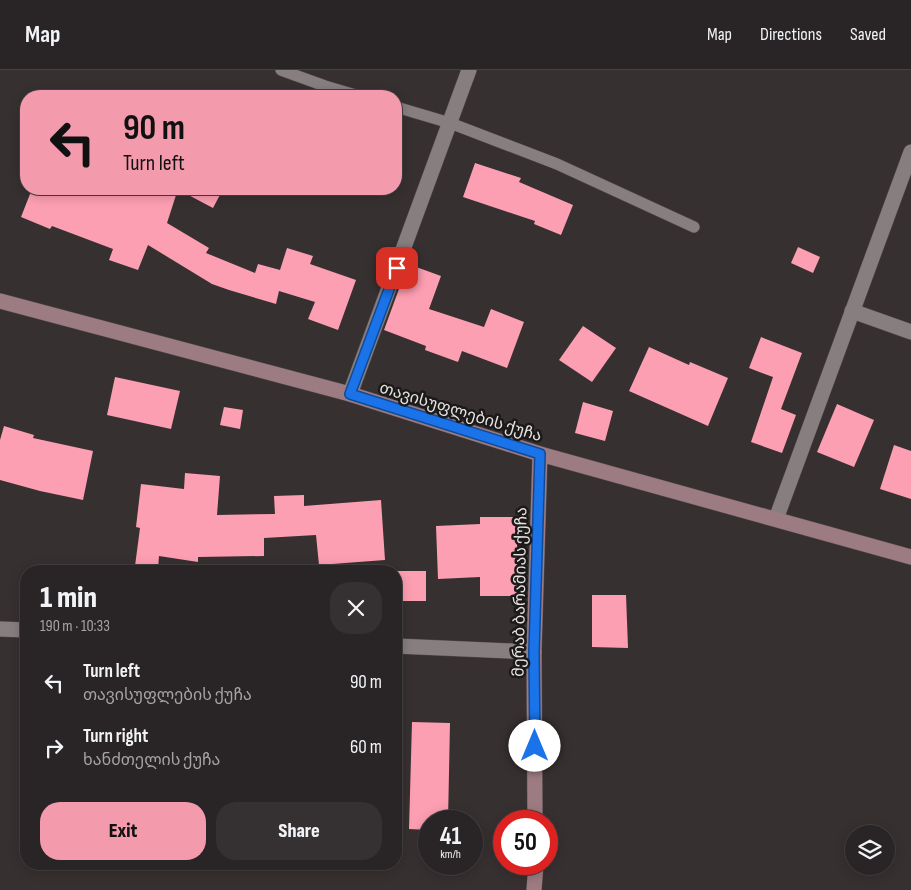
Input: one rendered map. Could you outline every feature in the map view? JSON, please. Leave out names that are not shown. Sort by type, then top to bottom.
[{"type":"main road","name":"თავისუფლების ქუჩა","points":[[0,301],[350,394],[540,454],[911,557]]},
{"type":"main road","name":"მერაბ ბარამიას ქუჩა","points":[[535,810],[534,652],[540,454]]},
{"type":"main road","points":[[534,890],[535,875]]},
{"type":"street","points":[[350,394],[469,70]]},
{"type":"street","points":[[776,519],[911,152]]},
{"type":"street","points":[[852,311],[911,332]]},
{"type":"street","points":[[0,629],[20,630]]},
{"type":"street","points":[[402,646],[534,652]]},
{"type":"lane","points":[[281,70],[339,90]]},
{"type":"lane","points":[[402,109],[450,123],[557,164],[694,227]]},
{"type":"building","points":[[475,163],[521,178],[519,182],[573,205],[561,235],[534,224],[535,221],[463,197]]},
{"type":"building","points":[[30,195],[176,195],[167,223],[209,248],[206,253],[255,273],[258,264],[280,270],[287,248],[313,256],[310,264],[356,280],[338,330],[308,319],[315,302],[279,291],[276,304],[229,290],[212,284],[148,245],[138,270],[109,260],[113,249],[52,226],[50,229],[21,217]]},
{"type":"building","points":[[188,195],[220,195],[213,208]]},
{"type":"building","points":[[798,247],[820,257],[813,273],[791,263]]},
{"type":"building","points":[[408,264],[441,276],[429,309],[484,327],[491,309],[524,322],[507,368],[462,351],[458,362],[425,350],[426,346],[384,330]]},
{"type":"building","points":[[583,326],[616,348],[592,382],[559,360]]},
{"type":"building","points":[[761,337],[802,353],[781,409],[796,415],[782,453],[751,442],[773,377],[749,368]]},
{"type":"building","points":[[649,347],[689,365],[690,362],[728,378],[708,426],[629,391]]},
{"type":"building","points":[[115,377],[180,391],[171,429],[107,415]]},
{"type":"building","points":[[583,402],[613,411],[605,441],[575,433]]},
{"type":"building","points":[[837,404],[874,420],[854,467],[817,452]]},
{"type":"building","points":[[224,407],[243,410],[240,429],[220,425]]},
{"type":"building","points":[[4,426],[34,435],[33,438],[93,451],[83,500],[0,480],[0,440]]},
{"type":"building","points":[[894,445],[911,451],[911,499],[880,489]]},
{"type":"building","points":[[185,473],[220,476],[217,515],[275,514],[274,496],[304,495],[304,506],[381,500],[385,560],[319,565],[316,535],[264,538],[264,556],[198,557],[198,562],[159,556],[158,565],[135,565],[140,528],[136,527],[141,484],[184,489]]},
{"type":"building","points":[[480,517],[517,517],[517,596],[480,596],[480,577],[438,579],[436,526],[480,524]]},
{"type":"building","points":[[402,571],[426,571],[426,601],[402,601]]},
{"type":"building","points":[[592,595],[626,595],[628,648],[592,647]]},
{"type":"building","points":[[412,722],[450,723],[448,810],[418,810],[418,829],[409,829]]},
{"type":"route","points":[[397,268],[350,394],[540,454],[534,652],[535,746]]}]
